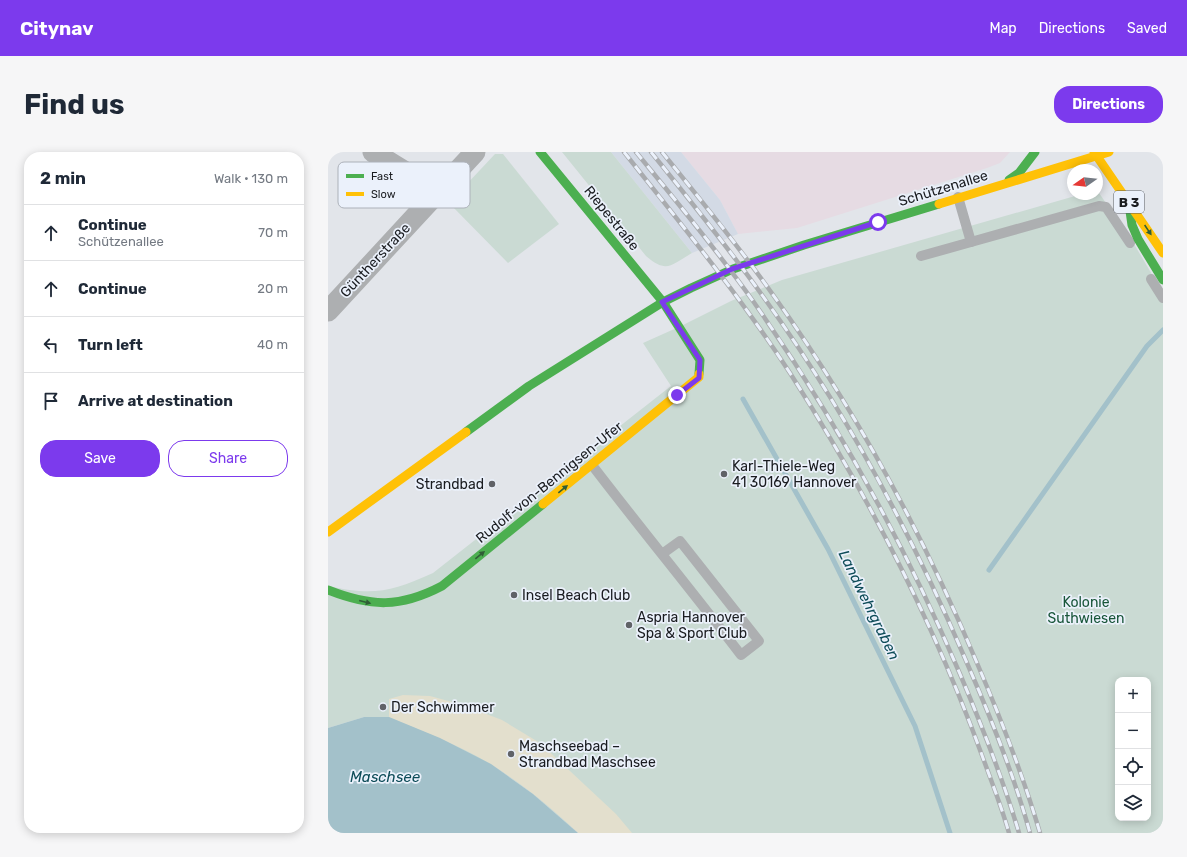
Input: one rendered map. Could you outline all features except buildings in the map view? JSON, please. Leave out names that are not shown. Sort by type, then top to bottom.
[{"type":"main road","name":"Riepestraße","points":[[540,152],[662,302]]},
{"type":"main road","points":[[1005,183],[1019,173],[1035,152]]},
{"type":"main road","name":"Schützenallee","points":[[662,302],[717,276],[761,259],[958,197],[1102,154]]},
{"type":"main road","points":[[1102,154],[1125,194],[1138,239],[1163,280]]},
{"type":"main road","name":"B 3","points":[[1102,154],[1163,253]]},
{"type":"main road","name":"Rudolf-von-Bennigsen-Ufer","points":[[328,590],[346,598],[371,604],[389,604],[409,601],[427,595],[442,586],[699,378],[700,360],[662,302]]},
{"type":"main road","points":[[328,532],[530,386],[662,302]]},
{"type":"street","points":[[373,152],[389,162]]},
{"type":"street","name":"Güntherstraße","points":[[466,162],[475,152]]},
{"type":"street","name":"Güntherstraße","points":[[328,311],[423,208]]},
{"type":"lane","points":[[958,197],[971,242]]},
{"type":"lane","points":[[921,256],[1093,207],[1106,207],[1163,298]]},
{"type":"lane","points":[[592,465],[662,554],[742,655],[759,641],[680,541],[662,554]]},
{"type":"shaded area","points":[[611,152],[681,152],[720,200],[738,234],[692,253]]},
{"type":"shaded area","points":[[681,152],[1010,152],[1000,163],[987,168],[797,228],[738,234],[720,200]]},
{"type":"green space","points":[[562,152],[611,152],[692,253],[669,266],[659,265],[653,262],[646,256]]},
{"type":"green space","points":[[495,154],[503,154],[559,224],[508,263],[454,208],[470,208],[470,181]]},
{"type":"green space","name":"Kolonie Suthwiesen","points":[[1067,198],[1067,200],[1103,200],[1103,199],[1134,244],[1163,293],[1163,833],[578,833],[533,794],[491,764],[364,717],[328,728],[328,586],[357,591],[382,590],[405,584],[433,573],[671,386],[643,343],[731,301],[782,280]]},
{"type":"sand","name":"Maschseebad – Strandbad Maschsee","points":[[403,695],[430,696],[463,705],[502,720],[540,743],[616,814],[632,833],[578,833],[558,814],[492,765],[454,745],[389,717],[389,699]]},
{"type":"water","name":"Maschsee","points":[[364,717],[389,717],[440,738],[491,764],[533,794],[578,833],[328,833],[328,728]]},
{"type":"waterway","points":[[989,570],[1147,346],[1163,330]]},
{"type":"waterway","name":"Landwehrgraben","points":[[743,399],[828,549],[915,726],[950,833]]},
{"type":"railway","points":[[624,152],[710,261],[771,344],[819,419],[846,466],[897,561],[943,658],[983,758],[1009,833]]},
{"type":"railway","points":[[636,152],[711,244],[753,301],[812,390],[866,482],[916,577],[960,674],[992,753],[1019,833]]},
{"type":"railway","points":[[651,152],[722,241],[762,295],[821,382],[875,473],[923,567],[967,663],[1002,747],[1030,833]]},
{"type":"railway","points":[[662,152],[745,256],[801,336],[858,425],[910,518],[956,614],[995,705],[1040,833]]},
{"type":"traffic: fast","points":[[540,152],[663,302],[700,360],[699,374]]},
{"type":"traffic: fast","points":[[1009,180],[1019,173],[1035,152]]},
{"type":"traffic: fast","points":[[466,432],[529,386],[663,302],[691,288],[733,269],[804,245],[939,204]]},
{"type":"traffic: fast","points":[[1129,204],[1132,225],[1138,239],[1163,280]]},
{"type":"traffic: fast","points":[[328,590],[358,600],[385,603],[413,598],[427,593],[442,586],[543,504]]},
{"type":"traffic: slow","points":[[1094,152],[1163,253]]},
{"type":"traffic: slow","points":[[939,204],[1109,152]]},
{"type":"traffic: slow","points":[[543,504],[699,377],[699,374]]},
{"type":"traffic: slow","points":[[328,532],[466,432]]},
{"type":"place","name":"Karl-Thiele-Weg 41 30169 Hannover","points":[[724,474]]},
{"type":"place","name":"Strandbad","points":[[492,484]]},
{"type":"place","name":"Insel Beach Club","points":[[514,595]]},
{"type":"place","name":"Aspria Hannover Spa & Sport Club","points":[[629,625]]},
{"type":"place","name":"Der Schwimmer","points":[[383,707]]},
{"type":"place","name":"Maschseebad – Strandbad Maschsee","points":[[511,754]]},
{"type":"route","points":[[677,395],[699,378],[700,360],[662,302],[732,269],[878,222]]}]
